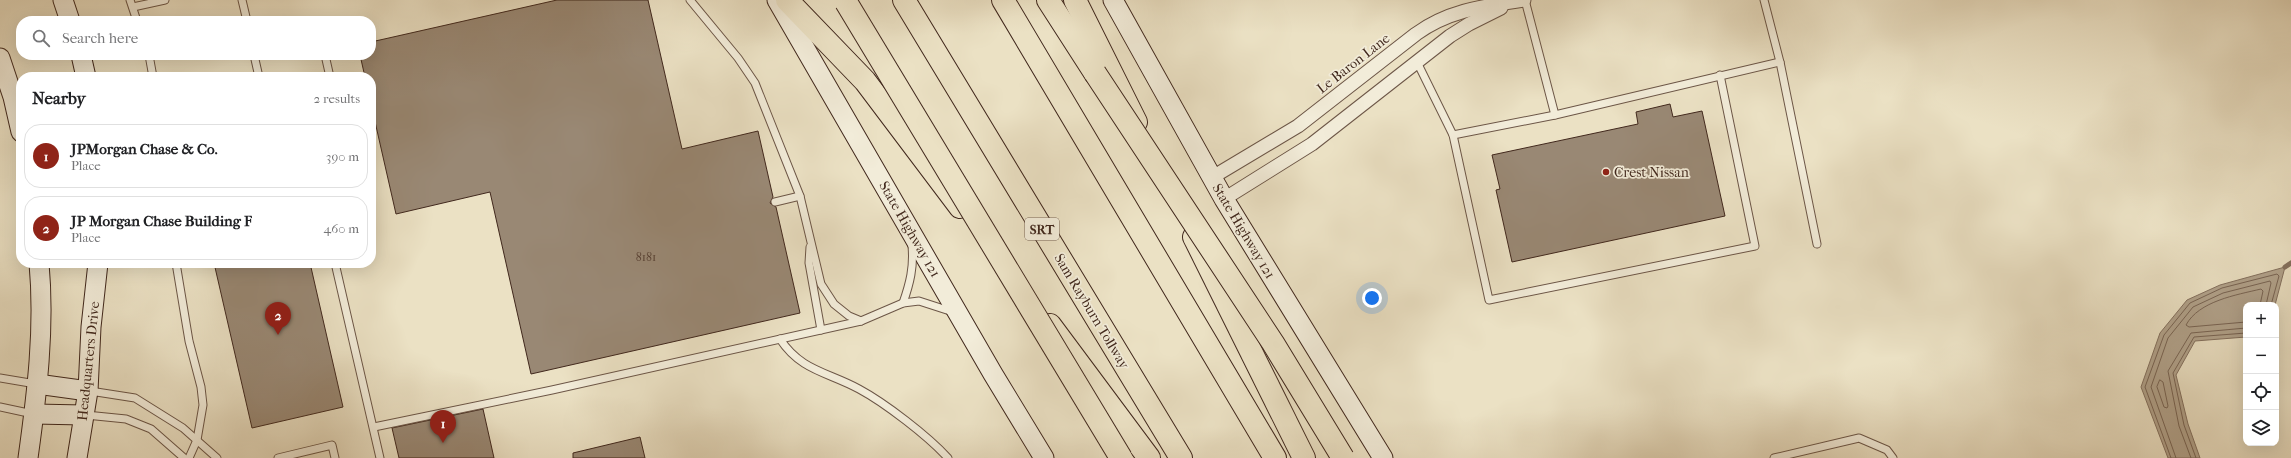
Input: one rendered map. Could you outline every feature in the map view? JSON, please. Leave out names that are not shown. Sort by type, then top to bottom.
[{"type":"highway","points":[[787,0],[865,81],[1149,458]]},
{"type":"highway","name":"Sam Rayburn Tollway","points":[[904,0],[1181,458]]},
{"type":"highway","points":[[1003,0],[1275,458]]},
{"type":"highway","points":[[1048,0],[1274,343],[1342,458]]},
{"type":"highway","points":[[1075,0],[1304,458]]},
{"type":"highway","points":[[846,1],[1121,458]]},
{"type":"main road","points":[[63,0],[68,16]]},
{"type":"main road","name":"State Highway 121","points":[[777,0],[959,315],[1044,458]]},
{"type":"main road","name":"State Highway 121","points":[[1113,0],[1211,178],[1383,458]]},
{"type":"main road","points":[[0,58],[16,110]]},
{"type":"main road","points":[[83,60],[85,72]]},
{"type":"main road","points":[[28,458],[37,384],[42,296],[39,268]]},
{"type":"main road","name":"Headquarters Drive","points":[[77,458],[88,391],[91,327],[97,268]]},
{"type":"main road","points":[[37,384],[88,391]]},
{"type":"main road","points":[[34,414],[84,415]]},
{"type":"street","name":"Le Baron Lane","points":[[1211,178],[1298,126],[1416,34],[1436,22],[1468,9],[1524,0]]},
{"type":"street","points":[[1224,199],[1312,144],[1468,24],[1504,6],[1524,0]]},
{"type":"lane","points":[[136,16],[132,4],[165,0]]},
{"type":"lane","points":[[242,0],[246,16]]},
{"type":"lane","points":[[690,0],[755,83],[800,196],[821,284],[834,304],[848,316],[861,321]]},
{"type":"lane","points":[[1524,0],[1555,115]]},
{"type":"lane","points":[[1764,0],[1780,62],[1817,244]]},
{"type":"lane","points":[[150,60],[152,72]]},
{"type":"lane","points":[[255,60],[258,72]]},
{"type":"lane","points":[[326,60],[329,72]]},
{"type":"lane","points":[[1417,62],[1453,134],[1489,300],[1755,246],[1720,75]]},
{"type":"lane","points":[[1453,134],[1555,115],[1780,62]]},
{"type":"lane","points":[[775,202],[800,196]]},
{"type":"lane","points":[[903,303],[911,278],[914,261],[911,230]]},
{"type":"lane","points":[[811,238],[809,263],[821,330]]},
{"type":"lane","points":[[177,268],[189,341],[201,387],[203,405],[197,440],[189,458]]},
{"type":"lane","points":[[336,268],[380,458]]},
{"type":"lane","points":[[374,427],[861,321],[903,303],[919,301],[959,315]]},
{"type":"lane","points":[[780,339],[790,354],[819,373],[858,389],[936,445],[948,458]]},
{"type":"lane","points":[[0,378],[37,384]]},
{"type":"lane","points":[[88,391],[135,398],[183,428],[216,458]]},
{"type":"lane","points":[[0,407],[34,414]]},
{"type":"lane","points":[[84,415],[126,419],[152,429],[184,458]]},
{"type":"lane","points":[[1774,458],[1859,438],[1887,450],[1893,458]]},
{"type":"lane","points":[[278,458],[332,445],[335,458]]},
{"type":"water","points":[[2285,267],[2276,302],[2243,302],[2243,337],[2195,341],[2176,375],[2188,424],[2200,458],[2168,458],[2141,387],[2160,333],[2187,300],[2220,285]]},
{"type":"building","points":[[557,0],[648,0],[682,149],[758,131],[773,197],[770,203],[776,207],[800,313],[531,374],[490,192],[396,214],[376,126],[376,72],[364,72],[361,60],[376,60],[376,41]]},
{"type":"building","name":"Crest Nissan","points":[[1670,104],[1673,117],[1702,111],[1725,216],[1512,262],[1496,190],[1500,189],[1492,155],[1638,124],[1636,112]]},
{"type":"building","points":[[215,268],[311,268],[343,407],[252,428]]},
{"type":"building","points":[[483,409],[494,458],[399,458],[392,428]]},
{"type":"building","points":[[640,437],[645,458],[573,458],[573,453]]},
{"type":"waterway","points":[[2285,267],[2291,263]]},
{"type":"place","name":"Crest Nissan","points":[[1606,172]]},
{"type":"place","name":"JP Morgan Chase Building F","points":[[278,335]]},
{"type":"place","name":"JPMorgan Chase & Co.","points":[[443,443]]}]
